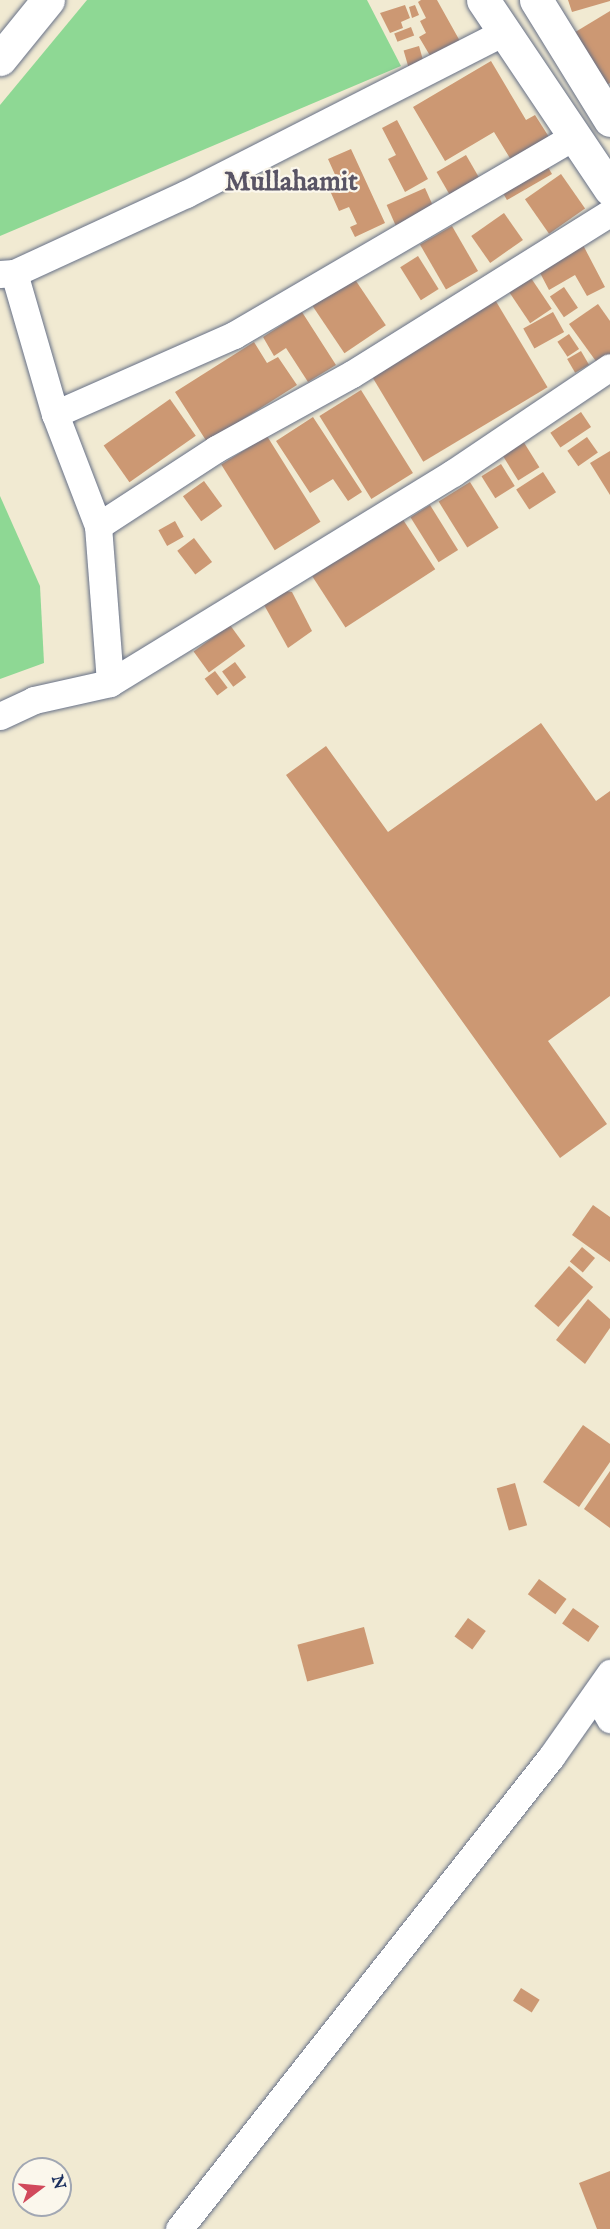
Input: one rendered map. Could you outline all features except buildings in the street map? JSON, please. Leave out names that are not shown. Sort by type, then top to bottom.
[{"type":"main road","points":[[0,59],[48,0]]},
{"type":"main road","points":[[483,0],[610,189]]},
{"type":"main road","points":[[536,0],[610,120]]},
{"type":"street","points":[[110,683],[98,526],[7,273],[186,194],[504,32]]},
{"type":"street","points":[[56,414],[234,335],[573,137]]},
{"type":"street","points":[[98,526],[216,449],[352,374],[610,213]]},
{"type":"street","points":[[0,716],[34,700],[110,683],[453,473],[610,367]]},
{"type":"street","points":[[603,1684],[610,1719]]},
{"type":"street","points":[[179,2229],[603,1684]]},
{"type":"green space","points":[[87,0],[367,0],[401,66],[0,236],[0,105]]},
{"type":"green space","points":[[0,496],[40,586],[44,663],[0,679]]},
{"type":"district","name":"Mullahamit","points":[[291,183]]}]
